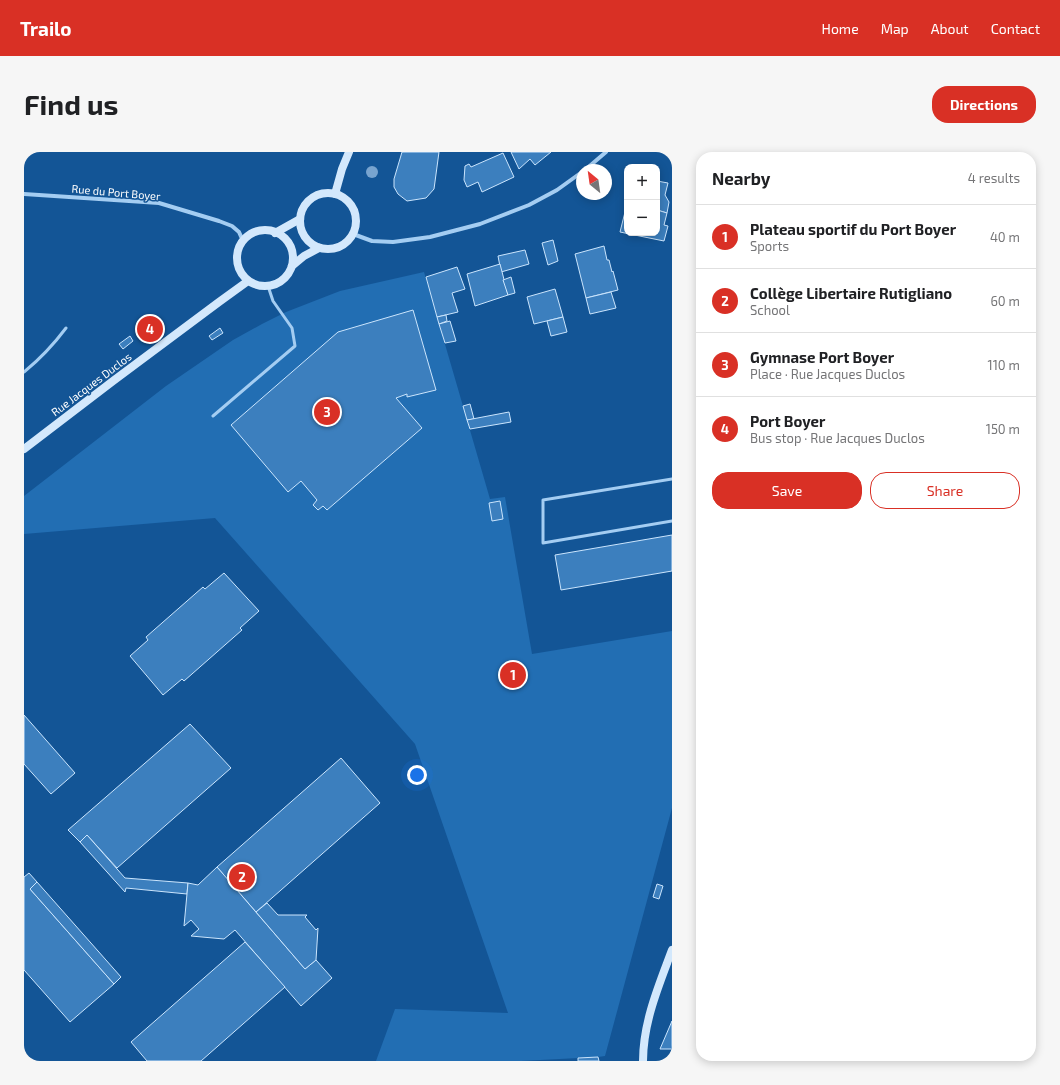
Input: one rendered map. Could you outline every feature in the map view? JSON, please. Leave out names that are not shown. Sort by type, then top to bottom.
[{"type":"street","points":[[334,194],[349,152]]},
{"type":"street","points":[[592,164],[606,152]]},
{"type":"street","points":[[353,234],[372,241],[393,242],[430,237],[480,224],[529,205],[557,190],[576,176]]},
{"type":"street","points":[[325,193],[334,194],[343,197],[350,203],[355,211],[355,229],[353,234],[345,243],[337,248],[320,248],[305,237],[301,228],[300,219],[308,202],[316,196],[325,193]]},
{"type":"street","name":"Rue du Port Boyer","points":[[24,194],[159,203],[232,226],[239,232],[243,241]]},
{"type":"street","points":[[275,233],[300,219]]},
{"type":"street","points":[[271,231],[275,233],[287,241],[291,248],[293,257],[292,266],[282,281],[268,286],[256,285],[248,281],[238,266],[237,256],[239,247],[252,233],[271,231]]},
{"type":"street","points":[[292,266],[304,256],[320,248]]},
{"type":"street","name":"Rue Jacques Duclos","points":[[24,449],[248,281]]},
{"type":"street","points":[[643,1061],[643,1048],[648,1021],[672,950]]},
{"type":"lane","points":[[212,416],[295,346],[292,328],[273,301],[268,286]]},
{"type":"lane","points":[[24,372],[53,345],[66,328]]},
{"type":"lane","points":[[672,479],[543,500],[543,543],[672,521]]},
{"type":"shaded area","points":[[424,272],[490,499],[505,497],[532,654],[672,631],[672,808],[605,1056],[521,1061],[376,1061],[395,1009],[508,1013],[415,744],[215,518],[24,534],[24,496],[166,386],[233,340],[286,312],[340,291]]},
{"type":"building","points":[[402,152],[439,152],[434,189],[426,198],[407,201],[398,194],[394,187],[394,179]]},
{"type":"building","points":[[511,152],[551,152],[535,165],[530,159],[519,169]]},
{"type":"building","points":[[503,153],[514,177],[482,192],[478,182],[467,187],[464,180],[465,166],[469,164],[471,167]]},
{"type":"building","points":[[660,182],[668,183],[665,195],[669,202],[667,213],[660,211]]},
{"type":"building","points":[[660,211],[667,213],[664,225],[668,226],[664,241],[640,236],[660,236]]},
{"type":"building","points":[[624,216],[624,233],[620,232]]},
{"type":"building","points":[[553,240],[558,261],[548,265],[542,243]]},
{"type":"building","points":[[604,246],[607,260],[609,260],[618,290],[586,298],[575,254]]},
{"type":"building","points":[[525,250],[529,264],[501,272],[498,256]]},
{"type":"building","points":[[500,264],[508,295],[475,306],[467,274]]},
{"type":"building","points":[[457,267],[465,289],[452,293],[458,312],[437,317],[426,277]]},
{"type":"building","points":[[511,277],[515,293],[508,295],[503,280]]},
{"type":"building","points":[[555,289],[563,317],[534,324],[527,297]]},
{"type":"building","points":[[611,292],[616,308],[590,314],[586,298]]},
{"type":"building","points":[[413,310],[436,390],[407,397],[407,394],[396,398],[422,428],[327,510],[323,506],[318,510],[313,505],[317,500],[301,481],[288,492],[231,425],[338,332]]},
{"type":"building","points":[[446,315],[447,321],[439,324],[437,317]]},
{"type":"building","points":[[563,317],[567,332],[551,336],[547,321]]},
{"type":"building","points":[[450,321],[456,341],[445,343],[439,324]]},
{"type":"building","points":[[220,328],[223,333],[212,340],[209,336]]},
{"type":"building","points":[[130,336],[133,341],[123,349],[119,344]]},
{"type":"building","points":[[470,404],[474,419],[467,420],[463,406]]},
{"type":"building","points":[[509,412],[511,422],[470,429],[467,420]]},
{"type":"building","points":[[500,501],[503,519],[492,521],[489,503]]},
{"type":"building","points":[[672,535],[672,571],[561,590],[555,555]]},
{"type":"building","points":[[224,573],[259,611],[240,628],[242,630],[184,681],[182,679],[163,695],[130,656],[148,640],[146,637],[203,587],[205,589]]},
{"type":"building","points":[[24,715],[75,773],[51,794],[24,764]]},
{"type":"building","points":[[190,724],[231,768],[117,868],[87,835],[80,842],[68,830]]},
{"type":"building","points":[[341,758],[380,803],[256,912],[217,867]]},
{"type":"building","points":[[87,835],[125,878],[188,883],[187,894],[126,888],[125,892],[80,842]]},
{"type":"building","points":[[217,867],[305,969],[316,960],[332,978],[301,1006],[235,930],[224,939],[191,936],[199,929],[191,920],[184,926],[188,883],[198,885]]},
{"type":"building","points":[[29,873],[37,882],[30,889],[114,984],[70,1022],[24,970],[24,877]]},
{"type":"building","points":[[37,882],[121,977],[114,984],[30,889]]},
{"type":"building","points":[[657,884],[663,886],[659,899],[653,897]]},
{"type":"building","points":[[267,903],[278,915],[307,915],[305,917],[316,930],[318,928],[316,960],[305,969],[256,912]]},
{"type":"building","points":[[245,942],[285,987],[201,1061],[147,1061],[131,1042]]},
{"type":"building","points":[[672,1021],[672,1049],[660,1049]]},
{"type":"building","points":[[598,1057],[599,1061],[578,1061],[578,1058]]},
{"type":"place","name":"Port Boyer","points":[[150,329]]},
{"type":"place","name":"Gymnase Port Boyer","points":[[327,412]]},
{"type":"place","name":"Plateau sportif du Port Boyer","points":[[513,675]]},
{"type":"place","name":"Collège Libertaire Rutigliano","points":[[242,877]]}]
